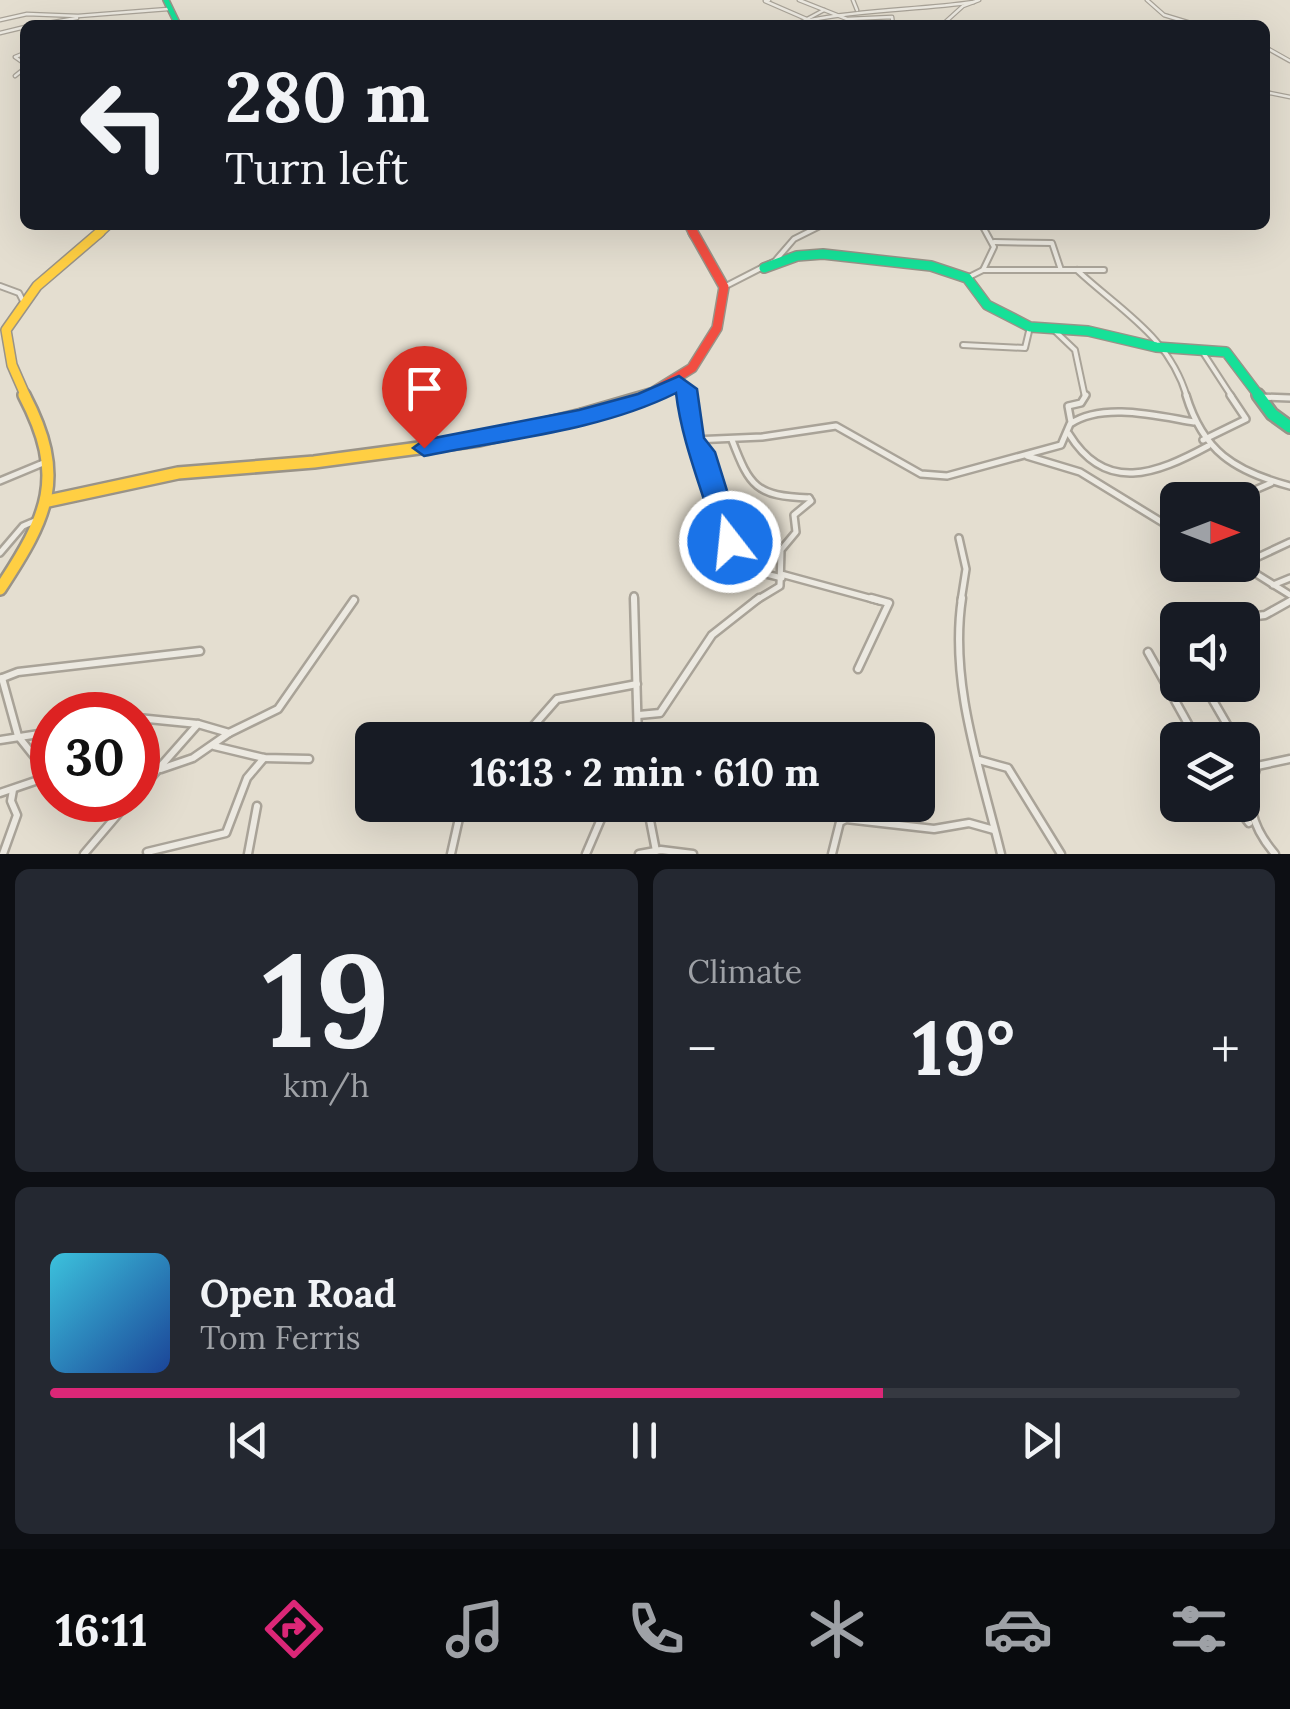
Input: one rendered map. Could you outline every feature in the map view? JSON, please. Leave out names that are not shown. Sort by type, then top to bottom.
[{"type":"main road","points":[[0,589],[48,501],[51,460],[42,431],[2,372],[2,345],[7,328],[24,303],[103,230]]},
{"type":"main road","points":[[48,501],[178,473],[332,460],[527,431],[646,399],[679,383],[715,333],[724,288],[692,230]]},
{"type":"main road","points":[[764,268],[801,256],[842,254],[931,266],[967,278],[987,305],[1030,326],[1088,331],[1166,348],[1230,354],[1278,421],[1290,427]]},
{"type":"street","points":[[768,0],[765,1],[804,19],[824,10]]},
{"type":"street","points":[[799,0],[849,20],[892,20]]},
{"type":"street","points":[[853,0],[856,10]]},
{"type":"street","points":[[1147,0],[1164,15],[1181,20]]},
{"type":"street","points":[[820,20],[856,10],[914,12],[977,1]]},
{"type":"street","points":[[947,20],[960,8],[977,1]]},
{"type":"street","points":[[0,20],[31,13],[84,15],[168,7]]},
{"type":"street","points":[[71,20],[84,15]]},
{"type":"street","points":[[15,76],[20,71]]},
{"type":"street","points":[[724,288],[777,260],[793,240],[812,230]]},
{"type":"street","points":[[986,230],[994,242]]},
{"type":"street","points":[[983,270],[994,242]]},
{"type":"street","points":[[994,242],[1053,244],[1061,270]]},
{"type":"street","points":[[967,278],[983,270],[1104,270]]},
{"type":"street","points":[[1078,270],[1144,324],[1166,348],[1206,443],[1271,483],[1290,486]]},
{"type":"street","points":[[0,286],[18,293],[24,303]]},
{"type":"street","points":[[963,345],[1025,348],[1030,326]]},
{"type":"street","points":[[1054,330],[1076,350],[1086,396],[1081,403],[1068,406],[1069,428],[1086,461],[1119,476],[1176,462],[1246,419],[1202,351]]},
{"type":"street","points":[[679,383],[686,389],[693,440],[704,452],[735,556],[746,570],[889,602],[858,669]]},
{"type":"street","points":[[1260,397],[1290,398]]},
{"type":"street","points":[[693,440],[732,440],[838,426],[922,474],[948,476],[1061,445],[1069,428],[1082,417],[1105,414],[1194,422]]},
{"type":"street","points":[[638,716],[660,712],[712,636],[742,608],[778,587],[782,576],[777,561],[787,538],[796,532],[794,515],[812,500],[778,496],[747,478],[732,440]]},
{"type":"street","points":[[1024,454],[1080,472],[1160,523]]},
{"type":"street","points":[[0,480],[51,460]]},
{"type":"street","points":[[1260,488],[1271,483]]},
{"type":"street","points":[[0,553],[23,526],[40,520]]},
{"type":"street","points":[[960,538],[966,568],[958,624],[960,680],[1001,854]]},
{"type":"street","points":[[1260,556],[1290,542]]},
{"type":"street","points":[[1260,576],[1290,598],[1260,616]]},
{"type":"street","points":[[1274,585],[1290,578]]},
{"type":"street","points":[[634,596],[632,657],[638,722]]},
{"type":"street","points":[[160,768],[184,762],[214,746],[229,732],[278,709],[354,600]]},
{"type":"street","points":[[30,750],[18,736],[1,679],[9,672],[52,670],[146,652],[200,652]]},
{"type":"street","points":[[1148,652],[1187,722]]},
{"type":"street","points":[[536,722],[554,700],[637,684]]},
{"type":"street","points":[[160,720],[229,732]]},
{"type":"street","points":[[160,767],[198,724]]},
{"type":"street","points":[[0,740],[30,735]]},
{"type":"street","points":[[214,746],[264,758],[309,759]]},
{"type":"street","points":[[147,852],[228,832],[246,778],[264,758]]},
{"type":"street","points":[[1260,766],[1290,759]]},
{"type":"street","points":[[978,760],[1008,768],[1060,854]]},
{"type":"street","points":[[0,793],[30,783]]},
{"type":"street","points":[[3,854],[16,815],[11,801],[13,790]]},
{"type":"street","points":[[248,854],[256,806]]},
{"type":"street","points":[[832,854],[840,822],[846,819],[922,829],[969,823],[994,830]]},
{"type":"street","points":[[84,854],[111,822]]},
{"type":"street","points":[[451,854],[458,822]]},
{"type":"street","points":[[586,854],[600,822]]},
{"type":"street","points":[[650,822],[656,851]]},
{"type":"street","points":[[1249,822],[1275,854]]},
{"type":"street","points":[[1252,822],[1254,828]]},
{"type":"street","points":[[639,854],[693,854]]},
{"type":"traffic: fast","points":[[166,0],[176,20]]},
{"type":"traffic: fast","points":[[764,268],[797,256],[823,254],[931,266],[967,278],[987,305],[1030,327],[1088,331],[1156,347],[1226,352],[1272,414],[1290,427]]},
{"type":"traffic: slow","points":[[0,589],[36,528],[49,485],[45,441],[12,365],[6,330],[37,286],[102,230]]},
{"type":"traffic: slow","points":[[48,501],[178,473],[314,462],[479,440],[582,415]]},
{"type":"traffic: jam","points":[[582,415],[660,391],[677,381],[705,353],[717,328],[724,287],[692,230]]},
{"type":"route","points":[[424,448],[580,418],[646,399],[679,383],[686,389],[690,430],[704,452],[730,542]]}]
